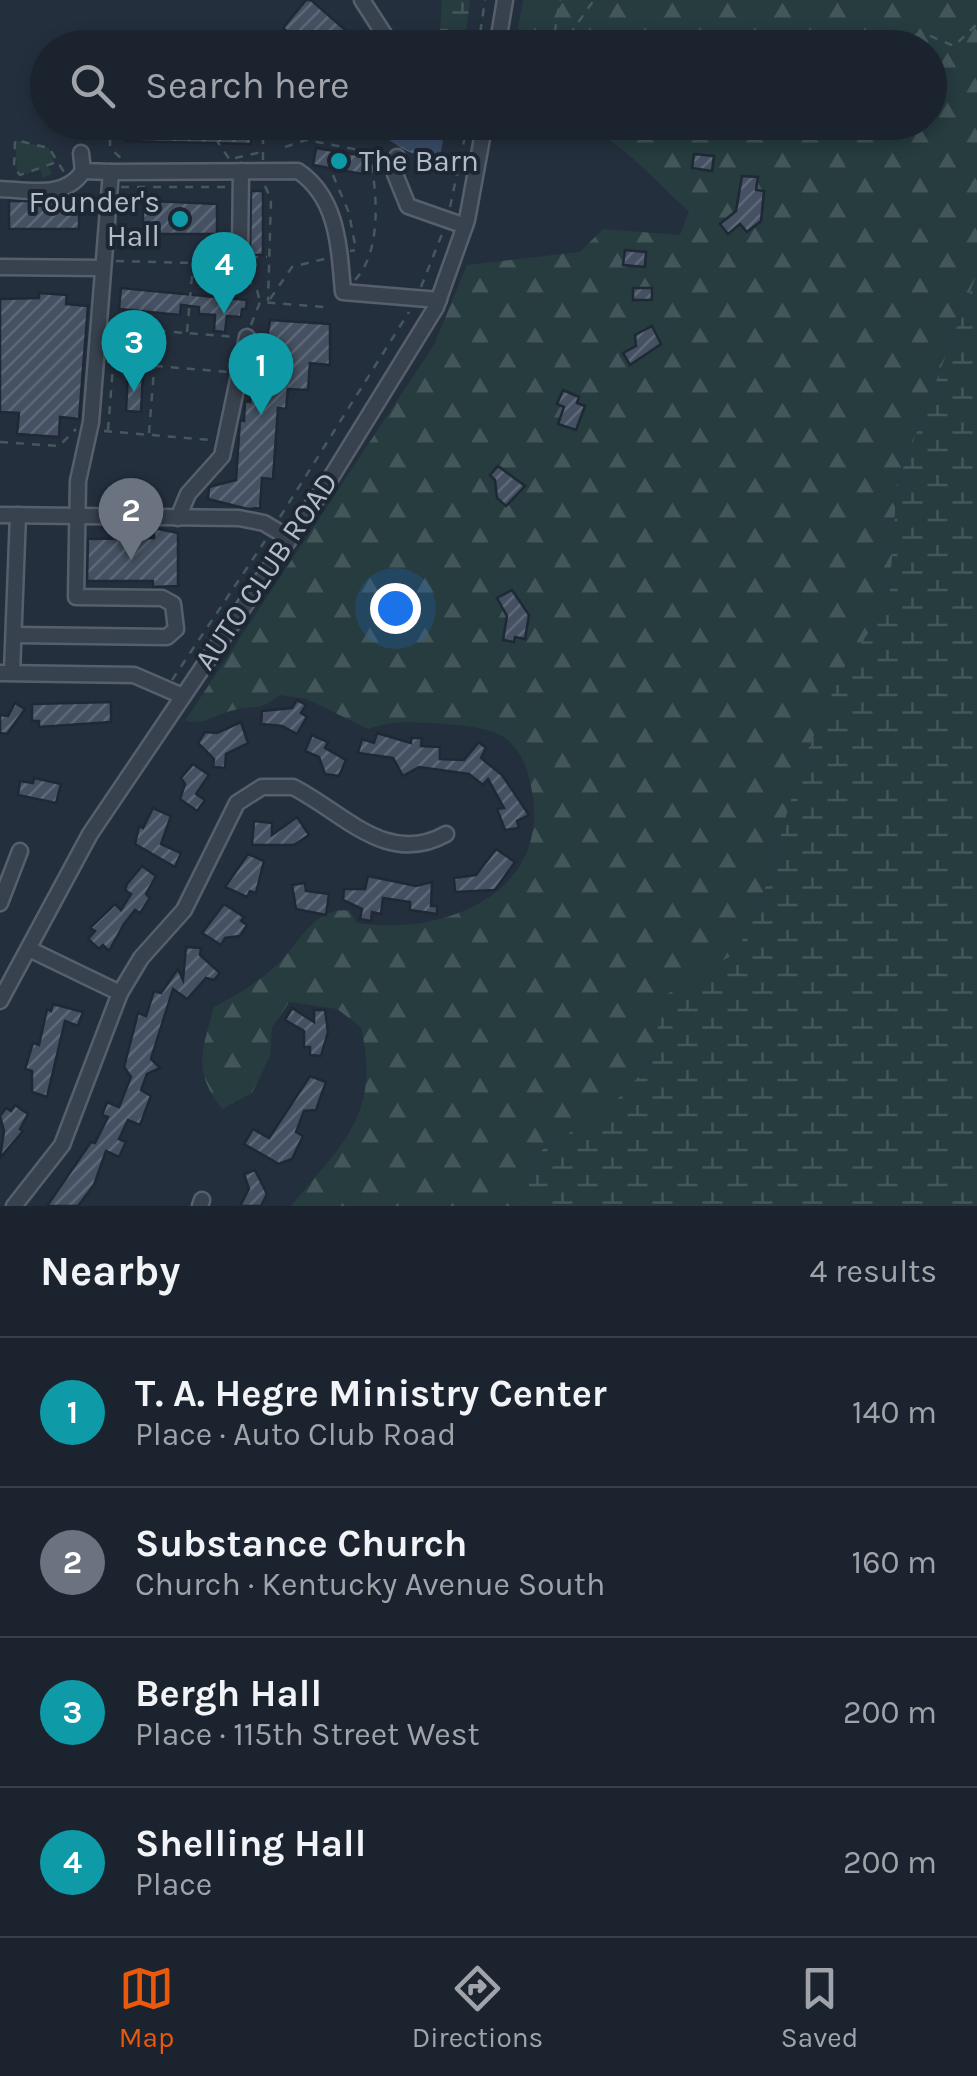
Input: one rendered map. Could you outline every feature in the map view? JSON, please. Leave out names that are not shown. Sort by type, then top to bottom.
[{"type":"street","points":[[362,0],[382,30]]},
{"type":"street","points":[[500,30],[505,0]]},
{"type":"street","name":"AUTO CLUB ROAD","points":[[0,1001],[71,865],[173,692],[289,538],[403,363],[438,300],[466,226],[483,140]]},
{"type":"street","points":[[80,177],[81,153]]},
{"type":"street","points":[[398,157],[395,174],[401,197],[420,213],[466,226]]},
{"type":"street","points":[[231,170],[235,257]]},
{"type":"street","points":[[0,189],[62,190],[80,177],[110,180],[231,170],[298,171],[316,183],[338,239],[345,260],[343,292],[438,300]]},
{"type":"street","points":[[14,635],[167,637],[176,629],[174,604],[162,598],[76,597],[76,518],[108,264],[110,180]]},
{"type":"street","points":[[0,267],[108,264]]},
{"type":"street","points":[[178,518],[188,494],[222,456],[247,338]]},
{"type":"street","points":[[0,515],[239,518],[273,528],[289,538]]},
{"type":"street","points":[[18,515],[14,635],[6,672],[134,674],[173,692]]},
{"type":"street","points":[[14,1206],[72,1126],[120,993],[141,958],[184,910],[237,802],[261,781],[293,788],[386,844],[417,846],[446,834]]},
{"type":"street","points":[[0,903],[20,851]]},
{"type":"street","points":[[29,949],[120,993]]},
{"type":"path","points":[[481,30],[486,0]]},
{"type":"path","points":[[555,30],[560,0]]},
{"type":"path","points":[[573,30],[594,0]]},
{"type":"path","points":[[947,43],[954,46],[977,24]]},
{"type":"path","points":[[54,163],[20,175],[14,168],[16,140],[49,148],[54,163],[80,177]]},
{"type":"path","points":[[110,140],[110,148],[122,159]]},
{"type":"path","points":[[217,140],[231,170]]},
{"type":"path","points":[[263,140],[260,178],[271,200],[268,302]]},
{"type":"path","points":[[286,146],[306,140],[398,157]]},
{"type":"path","points":[[173,692],[397,336],[446,220],[464,140]]},
{"type":"path","points":[[110,180],[231,170],[263,151]]},
{"type":"path","points":[[361,283],[353,278],[369,260],[376,187],[369,152]]},
{"type":"path","points":[[268,302],[292,267],[345,260],[354,234],[333,175]]},
{"type":"path","points":[[97,335],[105,327],[247,338],[260,302],[257,290],[235,257]]},
{"type":"path","points":[[108,264],[268,257]]},
{"type":"path","points":[[187,333],[193,263]]},
{"type":"path","points":[[260,302],[324,306]]},
{"type":"path","points":[[108,432],[116,328]]},
{"type":"path","points":[[149,435],[157,331]]},
{"type":"path","points":[[95,368],[114,362],[240,373]]},
{"type":"path","points":[[0,442],[59,446],[71,430],[227,441]]},
{"type":"green space","points":[[442,0],[470,0],[466,30],[440,30]]},
{"type":"green space","points":[[523,0],[977,0],[977,274],[897,484],[889,603],[842,672],[800,768],[768,881],[737,953],[665,996],[651,1064],[609,1109],[542,1150],[521,1206],[291,1206],[341,1145],[361,1106],[366,1058],[361,1027],[337,1009],[289,1002],[272,1028],[270,1056],[252,1093],[222,1109],[206,1083],[202,1060],[214,1007],[264,976],[309,927],[327,914],[350,911],[357,923],[421,923],[481,902],[505,884],[523,861],[533,832],[530,782],[523,761],[510,742],[479,728],[406,722],[368,729],[307,699],[280,695],[261,706],[234,710],[205,721],[185,721],[434,345],[467,265],[580,252],[603,229],[680,235],[689,211],[609,140],[947,140],[947,30],[518,30]]},
{"type":"green space","points":[[15,140],[49,148],[54,163],[48,166],[52,174],[43,178],[39,168],[26,174],[17,172]]},
{"type":"green space","points":[[977,274],[977,1206],[521,1206],[542,1150],[608,1109],[651,1064],[664,996],[737,952],[768,881],[800,768],[842,671],[889,603],[897,484]]},
{"type":"water","points":[[390,140],[443,140],[440,158]]},
{"type":"building","points":[[306,0],[311,0],[345,30],[285,30],[283,28]]},
{"type":"building","points":[[251,140],[251,144],[125,141]]},
{"type":"building","name":"The Barn","points":[[316,148],[365,156],[362,174],[313,165]]},
{"type":"building","points":[[694,154],[714,156],[712,171],[692,168]]},
{"type":"building","points":[[742,176],[758,177],[756,190],[764,191],[761,221],[747,232],[740,224],[728,234],[720,224],[736,211]]},
{"type":"building","points":[[251,191],[263,191],[263,255],[250,255]]},
{"type":"building","points":[[9,201],[79,201],[79,229],[9,229]]},
{"type":"building","name":"Founder's Hall","points":[[143,204],[217,204],[217,234],[143,234]]},
{"type":"building","points":[[625,250],[646,252],[645,267],[623,265]]},
{"type":"building","points":[[121,288],[247,300],[246,309],[242,309],[241,317],[227,316],[225,332],[214,331],[215,315],[199,314],[199,307],[181,305],[180,315],[119,309]]},
{"type":"building","points":[[633,288],[652,288],[652,300],[633,300]]},
{"type":"building","points":[[39,293],[67,295],[66,304],[88,306],[79,419],[60,417],[59,437],[17,434],[19,413],[0,412],[0,299],[39,298]]},
{"type":"building","points":[[270,320],[330,324],[330,365],[310,363],[308,390],[288,389],[286,409],[278,408],[273,479],[262,478],[260,508],[248,509],[208,499],[209,487],[236,480],[240,420],[244,421],[245,401],[250,402],[252,370],[262,370]]},
{"type":"building","points":[[652,326],[661,344],[630,365],[623,353],[636,346],[635,335]]},
{"type":"building","points":[[128,372],[143,373],[141,412],[126,411]]},
{"type":"building","points":[[563,390],[579,397],[577,403],[585,406],[576,430],[558,424],[564,407],[557,404]]},
{"type":"building","points":[[498,466],[525,486],[506,506],[497,498],[495,480],[490,475]]},
{"type":"building","points":[[154,528],[178,533],[178,586],[153,587],[153,581],[87,581],[88,539],[154,538]]},
{"type":"building","points":[[512,590],[529,615],[525,639],[515,637],[514,642],[503,640],[507,616],[497,598]]},
{"type":"building","points":[[297,700],[306,705],[301,713],[307,717],[297,734],[282,726],[261,724],[262,711],[292,708]]},
{"type":"building","points":[[111,702],[111,722],[39,727],[39,721],[32,721],[32,704]]},
{"type":"building","points":[[15,703],[25,709],[7,734],[0,733],[0,715],[8,716]]},
{"type":"building","points":[[241,722],[248,743],[226,754],[225,768],[213,767],[214,759],[198,743],[205,732],[217,733]]},
{"type":"building","points":[[377,733],[411,743],[411,738],[422,738],[421,746],[440,747],[440,759],[464,760],[479,742],[486,748],[481,758],[502,775],[529,815],[517,821],[519,828],[505,830],[497,809],[504,808],[488,779],[483,785],[469,774],[419,767],[403,776],[393,758],[358,753],[362,739],[374,743]]},
{"type":"building","points":[[312,735],[328,742],[325,748],[346,760],[339,776],[325,774],[319,757],[305,751]]},
{"type":"building","points":[[193,764],[209,775],[196,794],[205,800],[197,811],[180,799],[185,784],[181,778]]},
{"type":"building","points":[[34,778],[61,784],[56,803],[18,795],[20,781],[33,783]]},
{"type":"building","points":[[153,808],[171,816],[161,844],[181,853],[175,867],[135,844],[139,826],[143,828]]},
{"type":"building","points":[[297,817],[309,835],[294,845],[252,845],[254,821],[272,823],[272,835]]},
{"type":"building","points":[[496,849],[515,862],[495,890],[455,892],[454,878],[476,875]]},
{"type":"building","points":[[248,854],[264,861],[256,893],[250,891],[247,897],[225,887]]},
{"type":"building","points":[[142,866],[156,876],[146,894],[150,898],[140,913],[135,910],[124,924],[109,951],[103,945],[99,949],[88,939],[95,931],[90,928],[115,904],[121,910],[131,894],[125,890],[127,884]]},
{"type":"building","points":[[368,876],[416,886],[432,882],[431,906],[437,906],[437,914],[410,910],[410,902],[383,898],[381,914],[372,912],[371,921],[360,919],[362,909],[343,900],[344,889],[365,889]]},
{"type":"building","points":[[305,883],[306,891],[329,894],[326,915],[296,909],[292,885]]},
{"type":"building","points":[[224,904],[244,917],[241,921],[247,925],[240,936],[225,938],[221,945],[202,933]]},
{"type":"building","points":[[186,947],[201,948],[200,955],[220,973],[214,980],[206,978],[187,999],[173,989],[151,1059],[160,1068],[147,1074],[141,1090],[151,1096],[140,1125],[128,1120],[119,1139],[126,1142],[119,1157],[106,1151],[94,1185],[78,1206],[47,1206],[91,1142],[95,1143],[108,1117],[102,1115],[107,1102],[119,1107],[131,1077],[124,1067],[138,1013],[146,1016],[154,991],[161,993],[178,969],[183,980]]},
{"type":"building","points":[[53,1004],[83,1012],[78,1026],[65,1021],[47,1097],[32,1092],[32,1071],[25,1069],[33,1043],[39,1045],[47,1009],[51,1011]]},
{"type":"building","points":[[292,1008],[314,1022],[314,1010],[325,1010],[328,1032],[321,1056],[310,1055],[310,1047],[304,1047],[304,1031],[285,1020]]},
{"type":"building","points":[[310,1076],[326,1082],[316,1110],[304,1111],[296,1132],[303,1136],[292,1159],[279,1164],[244,1144],[253,1129],[269,1138]]},
{"type":"building","points":[[15,1105],[28,1114],[20,1129],[23,1131],[0,1158],[4,1131],[0,1116]]},
{"type":"building","points":[[255,1170],[267,1194],[261,1206],[240,1206],[249,1189],[244,1174]]},
{"type":"place","name":"The Barn","points":[[339,161]]},
{"type":"place","name":"Founder's Hall","points":[[180,219]]},
{"type":"place","name":"Shelling Hall","points":[[224,314]]},
{"type":"place","name":"Bergh Hall","points":[[134,392]]},
{"type":"place","name":"T. A. Hegre Ministry Center","points":[[261,415]]},
{"type":"place","name":"Substance Church","points":[[131,560]]}]
